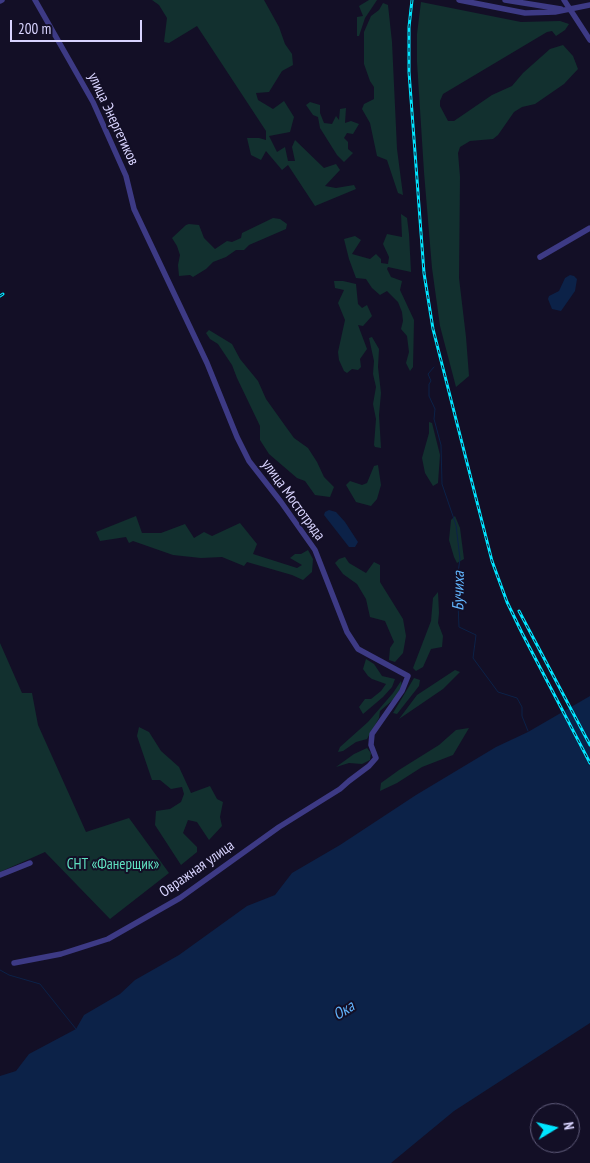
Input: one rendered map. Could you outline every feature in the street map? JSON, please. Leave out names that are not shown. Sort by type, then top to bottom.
[{"type":"street","name":"улица Энергетиков","points":[[35,0],[93,102],[126,176],[134,208],[168,282]]},
{"type":"street","points":[[459,0],[510,11],[568,10],[590,5]]},
{"type":"street","points":[[505,0],[544,10]]},
{"type":"street","points":[[518,2],[528,0]]},
{"type":"street","points":[[564,0],[568,10],[590,40]]},
{"type":"street","points":[[540,257],[590,228]]},
{"type":"street","name":"улица Мостотряда","points":[[168,282],[207,363],[249,461],[281,502],[314,550],[347,632],[358,649],[408,676],[402,691],[372,734],[371,745],[376,758]]},
{"type":"street","name":"Овражная улица","points":[[14,963],[90,946],[124,930],[180,898],[279,827],[340,789],[370,766],[376,758]]},
{"type":"street","points":[[0,875],[30,863]]},
{"type":"green space","points":[[152,0],[264,0],[279,27],[285,44],[292,54],[293,65],[282,71],[269,92],[256,93],[258,100],[273,109],[284,101],[294,117],[290,132],[269,136],[277,152],[285,147],[288,161],[295,161],[292,147],[295,140],[324,168],[336,164],[340,170],[325,186],[336,188],[354,185],[356,189],[315,206],[288,165],[282,170],[266,151],[261,160],[251,155],[247,138],[266,140],[266,131],[197,26],[169,43],[164,42],[167,18],[159,5]]},
{"type":"green space","points":[[369,0],[377,0],[365,18],[359,36],[357,36],[357,17],[363,16],[359,6]]},
{"type":"green space","points":[[421,2],[521,22],[560,21],[569,24],[565,30],[556,36],[552,31],[547,32],[443,94],[440,106],[448,121],[454,121],[492,95],[512,86],[523,73],[550,49],[563,45],[573,56],[578,69],[564,84],[535,104],[522,107],[514,112],[493,139],[470,141],[460,147],[458,153],[460,177],[459,278],[469,376],[456,387],[440,326],[432,268],[417,62],[417,34]]},
{"type":"green space","points":[[383,3],[388,5],[392,42],[397,149],[403,195],[398,193],[387,160],[377,156],[370,123],[362,109],[364,104],[374,99],[374,87],[364,64],[364,32],[371,16],[379,10]]},
{"type":"green space","points":[[310,102],[320,105],[320,113],[324,123],[332,124],[336,116],[339,120],[340,109],[346,108],[345,123],[351,121],[359,124],[353,134],[347,133],[344,138],[348,142],[348,149],[353,153],[344,162],[337,155],[320,128],[318,117],[313,115],[306,105]]},
{"type":"green space","points":[[401,214],[407,218],[411,272],[388,267],[387,269],[391,277],[402,281],[400,290],[414,320],[413,367],[410,371],[406,363],[409,352],[407,336],[401,329],[403,321],[402,312],[398,302],[387,291],[380,295],[366,279],[356,278],[344,239],[355,236],[361,240],[352,254],[370,259],[376,254],[381,259],[381,263],[388,264],[389,257],[383,244],[387,234],[402,237]]},
{"type":"green space","points":[[273,218],[280,219],[287,224],[286,229],[249,245],[244,250],[236,250],[226,257],[213,262],[193,277],[190,275],[179,276],[178,265],[180,255],[172,238],[186,225],[199,225],[204,238],[215,249],[227,241],[232,242],[241,238],[242,233]]},
{"type":"green space","points":[[334,281],[356,284],[358,304],[362,308],[367,305],[372,316],[363,326],[358,325],[367,349],[360,359],[361,367],[358,370],[352,369],[347,373],[344,371],[339,360],[338,352],[345,320],[338,303],[344,290],[335,288]]},
{"type":"green space","points":[[209,330],[232,344],[240,359],[258,381],[266,399],[294,438],[308,448],[324,477],[334,487],[330,497],[315,495],[305,481],[297,478],[269,454],[260,440],[260,426],[232,365],[218,344],[210,339],[206,333]]},
{"type":"green space","points":[[372,337],[379,349],[381,448],[374,445],[376,419],[373,404],[376,387],[373,374],[374,361],[369,338]]},
{"type":"green space","points":[[429,422],[432,423],[440,455],[438,483],[433,486],[425,473],[422,458],[429,433]]},
{"type":"green space","points":[[378,465],[381,485],[377,499],[371,506],[356,502],[346,485],[350,481],[362,485],[367,483],[374,466]]},
{"type":"green space","points":[[136,516],[142,533],[161,533],[185,524],[194,538],[204,532],[212,536],[240,523],[257,544],[253,554],[297,568],[302,565],[290,558],[295,554],[301,554],[308,550],[313,559],[312,572],[303,580],[247,562],[244,566],[222,557],[201,558],[173,555],[133,541],[129,543],[126,537],[100,541],[96,532]]},
{"type":"green space","points":[[455,516],[460,528],[464,559],[457,563],[449,540],[451,520]]},
{"type":"green space","points":[[345,557],[349,563],[366,573],[374,562],[380,565],[380,582],[403,619],[406,636],[403,653],[395,662],[389,660],[390,648],[394,642],[385,621],[370,617],[366,599],[357,584],[343,574],[335,563]]},
{"type":"green space","points":[[438,592],[438,623],[443,636],[442,647],[431,649],[423,667],[416,671],[413,668],[431,621],[433,598]]},
{"type":"green space","name":"СНТ «Фанерщик»","points":[[0,643],[22,693],[32,693],[38,725],[86,832],[129,818],[169,873],[110,919],[45,852],[0,872]]},
{"type":"green space","points":[[366,659],[374,664],[382,676],[395,679],[392,687],[383,697],[363,714],[359,707],[365,699],[371,699],[386,684],[368,676],[363,669]]},
{"type":"green space","points":[[455,670],[460,672],[443,689],[399,719],[417,695]]},
{"type":"green space","points":[[414,678],[420,680],[419,686],[397,714],[393,713]]},
{"type":"green space","points":[[401,681],[402,686],[394,699],[380,711],[379,718],[367,739],[356,742],[343,751],[338,752],[340,747],[368,722]]},
{"type":"green space","points":[[139,727],[149,732],[161,751],[179,767],[191,793],[210,786],[217,799],[223,802],[220,817],[222,826],[209,840],[197,822],[188,820],[183,833],[197,847],[197,852],[181,865],[155,825],[156,811],[170,809],[181,802],[184,794],[182,787],[171,789],[160,780],[152,780],[137,736]]},
{"type":"green space","points":[[469,728],[453,755],[422,767],[380,791],[381,783],[399,770],[439,745],[456,730]]},
{"type":"green space","points":[[367,748],[371,753],[370,760],[362,764],[349,763],[336,767],[354,754]]},
{"type":"water","points":[[570,275],[577,279],[575,291],[561,311],[552,309],[548,299],[549,296],[559,291],[565,278]]},
{"type":"water","points":[[329,510],[336,512],[345,522],[358,542],[355,547],[349,547],[324,515]]},
{"type":"water","name":"Ока","points":[[590,696],[590,1023],[454,1111],[391,1163],[0,1163],[0,1076],[16,1071],[29,1054],[76,1029],[84,1015],[120,994],[135,980],[179,955],[247,906],[275,895],[292,873],[496,747],[528,732]]},
{"type":"waterway","name":"Бучиха","points":[[434,367],[428,374],[431,381],[429,384],[429,396],[435,409],[434,419],[441,445],[442,484],[456,525],[460,559],[457,579],[459,627],[476,635],[473,658],[498,692],[517,698],[522,707],[522,716],[528,731]]},
{"type":"waterway","points":[[0,970],[9,975],[40,984],[76,1029]]},
{"type":"railway","points":[[412,0],[409,27],[409,72],[424,273],[433,329],[492,561],[507,602],[522,633],[590,763]]},
{"type":"railway","points":[[519,611],[590,745]]}]
